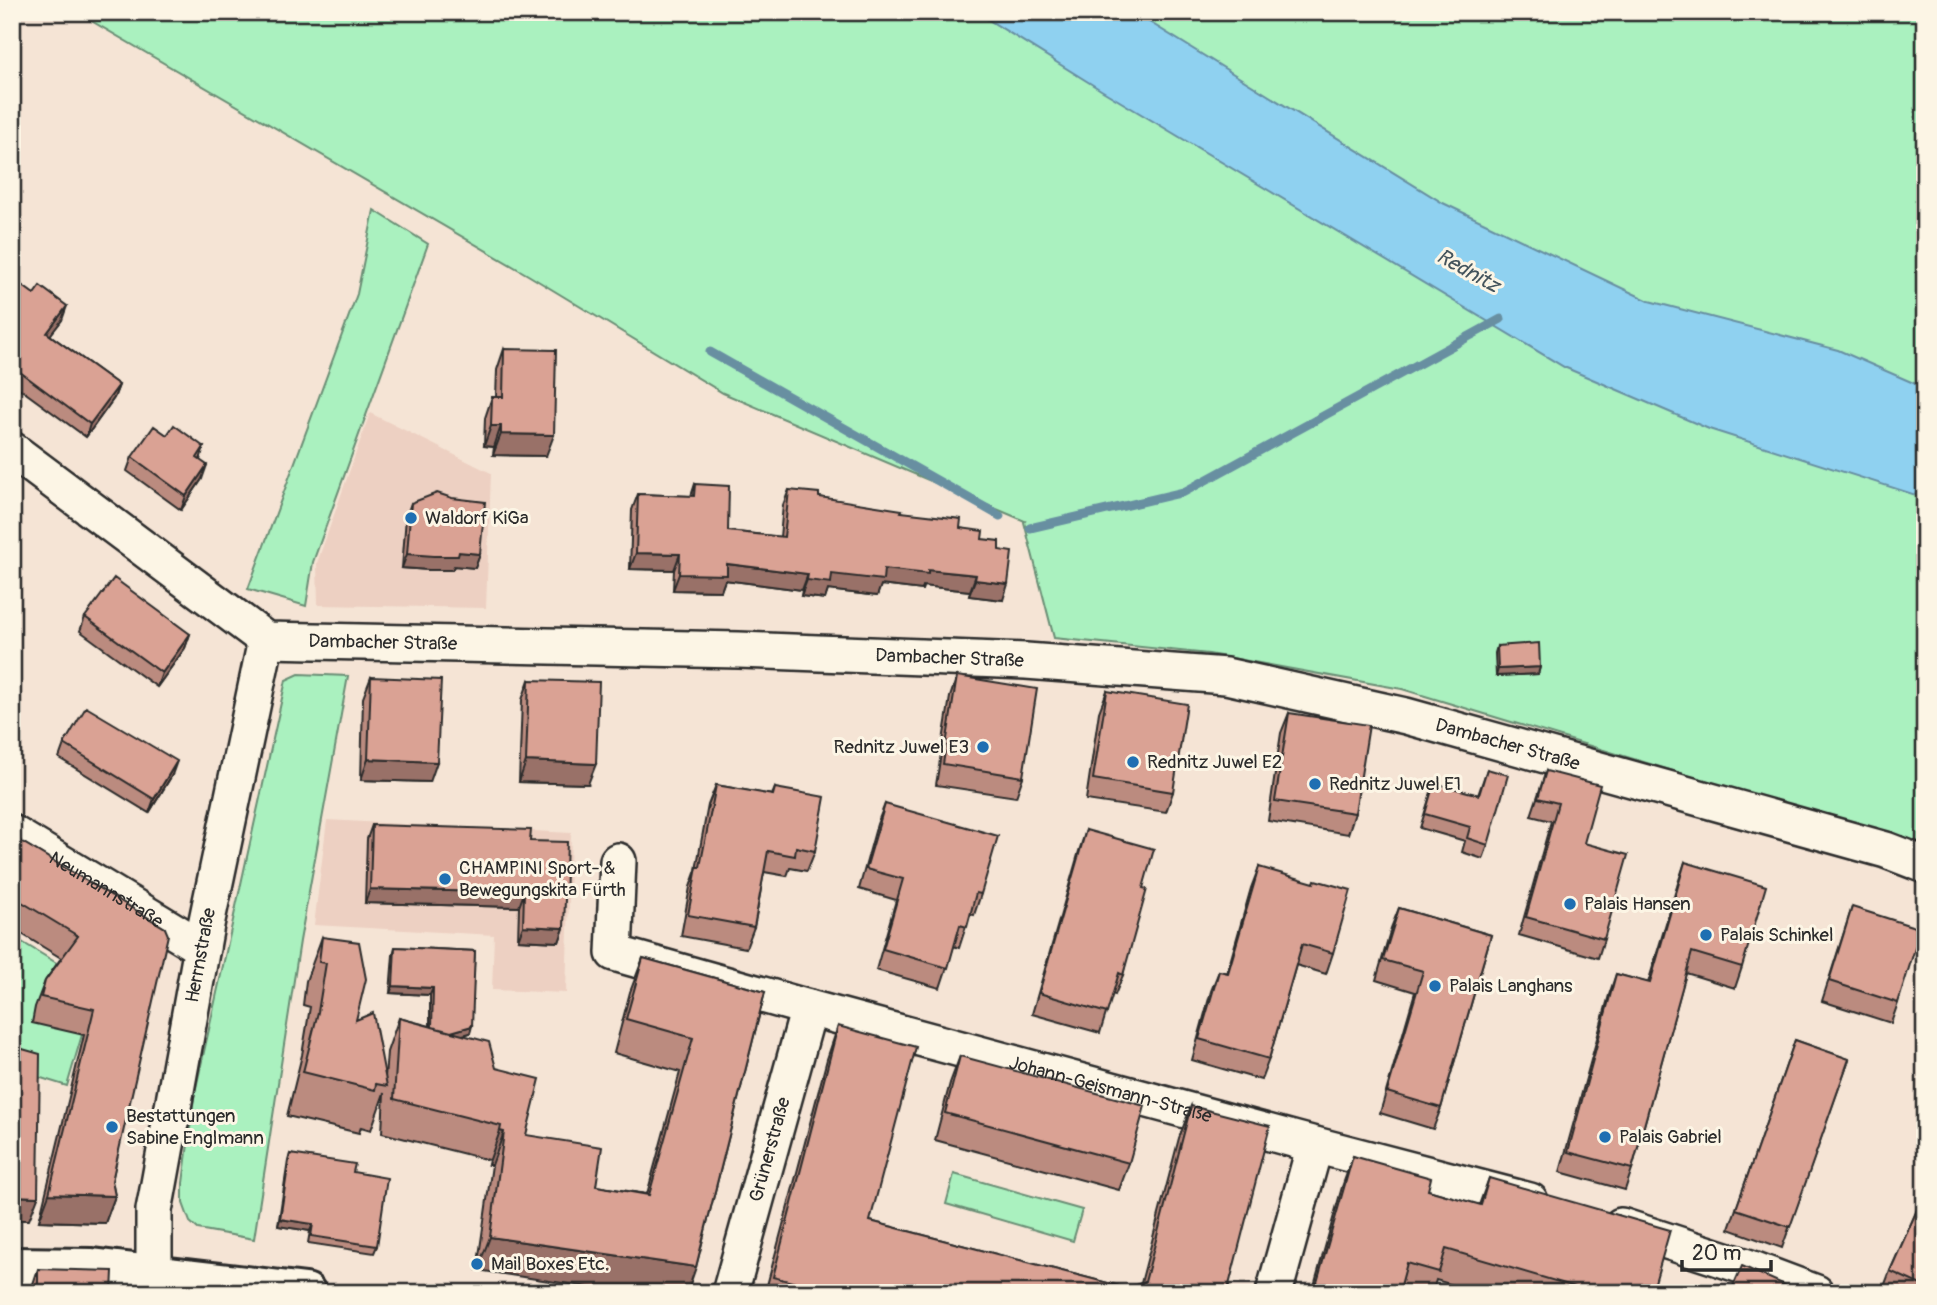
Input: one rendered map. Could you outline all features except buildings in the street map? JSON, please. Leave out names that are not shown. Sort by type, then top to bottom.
[{"type":"main road","points":[[12,1267],[92,1268],[306,1293]]},
{"type":"street","points":[[12,450],[266,640]]},
{"type":"street","name":"Dambacher Straße","points":[[266,640],[739,650],[1026,661],[1226,676],[1406,716],[1886,850],[1925,865]]},
{"type":"street","name":"Herrnstraße","points":[[154,1275],[155,1210],[202,948],[266,640]]},
{"type":"street","name":"Neumannstraße","points":[[12,833],[202,948]]},
{"type":"street","points":[[618,861],[614,953],[809,1008]]},
{"type":"street","name":"Johann-Geismann-Straße","points":[[809,1008],[1572,1212],[1662,1238],[1816,1293]]},
{"type":"street","name":"Grünerstraße","points":[[730,1293],[809,1008]]},
{"type":"street","points":[[1274,1293],[1315,1145]]},
{"type":"shaded area","name":"Waldorf KiGa","points":[[370,413],[491,473],[486,608],[318,605],[317,563]]},
{"type":"shaded area","name":"CHAMPINI Sport- & Bewegungskita Fürth","points":[[327,820],[571,833],[566,993],[492,990],[494,935],[314,925]]},
{"type":"green space","points":[[76,12],[1925,12],[1925,847],[1402,689],[1209,654],[1054,638],[1025,521],[723,393],[528,275]]},
{"type":"green space","points":[[374,210],[428,244],[313,562],[306,606],[248,589],[357,294]]},
{"type":"green space","points":[[299,674],[348,676],[300,941],[254,1239],[198,1229],[190,1222],[183,1203],[183,1183],[194,1097],[286,680]]},
{"type":"green space","points":[[12,936],[96,987],[67,1086],[12,1069]]},
{"type":"green space","points":[[954,1174],[1082,1210],[1073,1241],[946,1204]]},
{"type":"water","name":"Rednitz","points":[[976,12],[1133,12],[1443,203],[1649,301],[1838,350],[1925,388],[1925,498],[1709,429],[1564,367],[1101,90]]},
{"type":"waterway","points":[[1030,528],[1184,492],[1501,319]]},
{"type":"waterway","points":[[710,352],[1000,516]]},
{"type":"place","name":"Waldorf KiGa","points":[[411,518]]},
{"type":"place","name":"Rednitz Juwel E3","points":[[983,747]]},
{"type":"place","name":"Rednitz Juwel E2","points":[[1133,762]]},
{"type":"place","name":"Rednitz Juwel E1","points":[[1315,784]]},
{"type":"place","name":"CHAMPINI Sport- & Bewegungskita Fürth","points":[[445,879]]},
{"type":"place","name":"Palais Hansen","points":[[1570,904]]},
{"type":"place","name":"Palais Schinkel","points":[[1706,935]]},
{"type":"place","name":"Palais Langhans","points":[[1435,986]]},
{"type":"place","name":"Bestattungen Sabine Englmann","points":[[112,1127]]},
{"type":"place","name":"Palais Gabriel","points":[[1605,1137]]},
{"type":"place","name":"Mail Boxes Etc.","points":[[477,1264]]}]
